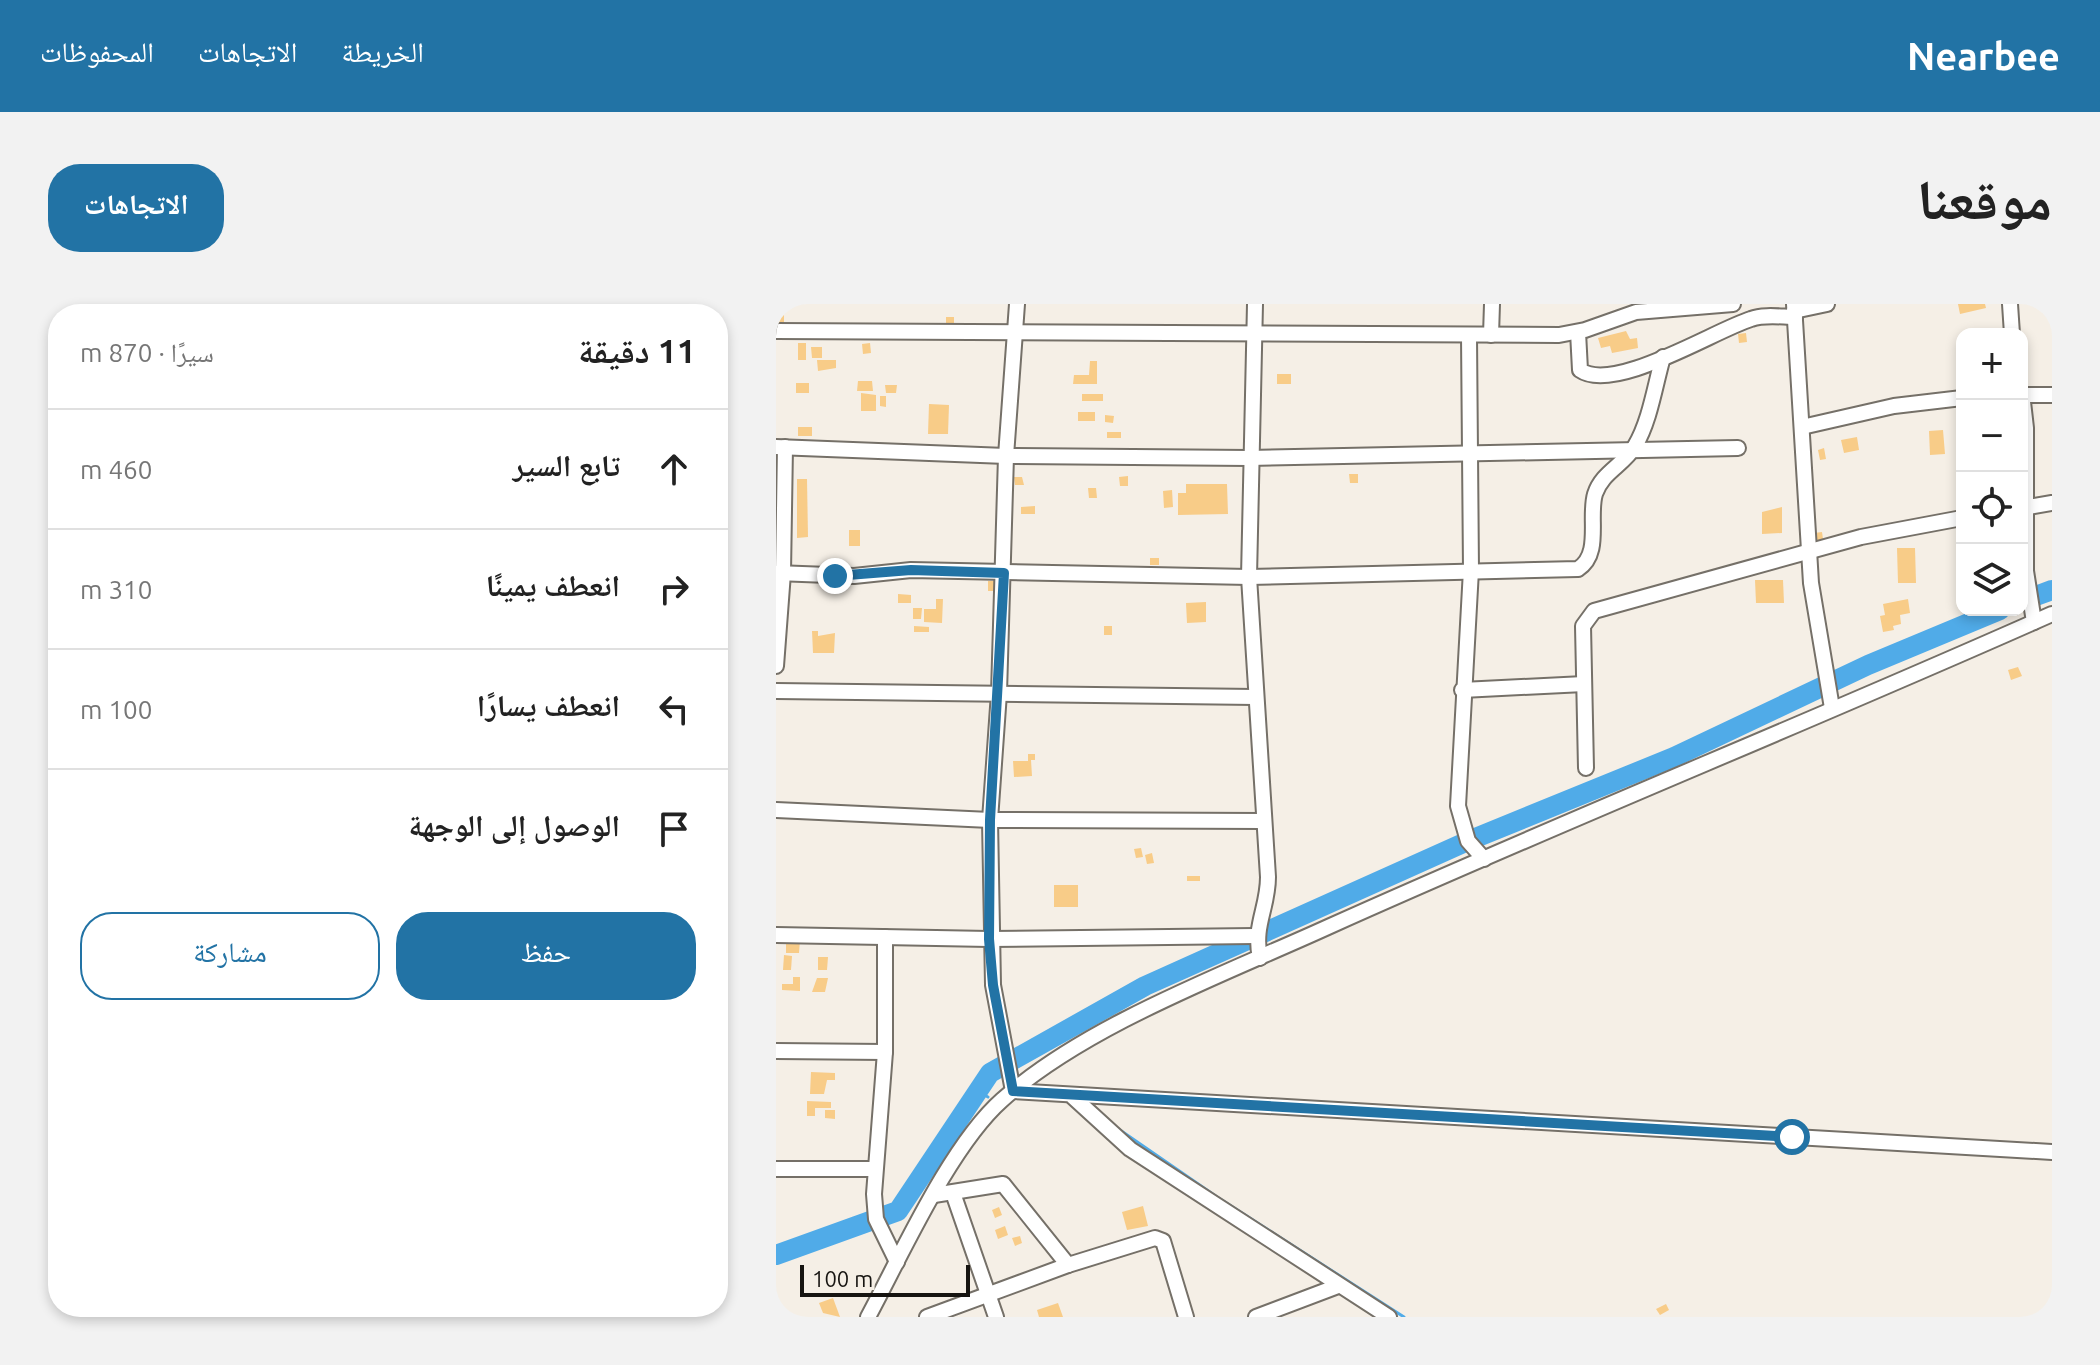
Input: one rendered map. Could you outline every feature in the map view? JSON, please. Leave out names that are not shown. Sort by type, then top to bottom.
[{"type":"street","points":[[1013,1091],[993,985],[989,939],[990,820],[999,693],[1006,456],[1017,304]]},
{"type":"street","points":[[1255,304],[1249,458],[1249,577],[1268,897],[1255,936],[1260,958]]},
{"type":"street","points":[[1491,335],[1492,304]]},
{"type":"street","points":[[776,331],[1469,336],[1578,332],[1636,312],[1733,304]]},
{"type":"street","points":[[1578,332],[1578,362],[1586,374],[1621,372],[1751,318],[1827,304]]},
{"type":"street","points":[[2010,304],[2012,328]]},
{"type":"street","points":[[1794,311],[1814,608],[1832,708]]},
{"type":"street","points":[[1469,336],[1471,570],[1458,806],[1468,841],[1484,859]]},
{"type":"street","points":[[780,573],[854,576],[911,570],[1249,577],[1578,569],[1584,566],[1591,553],[1594,498],[1598,486],[1633,450],[1663,357]]},
{"type":"street","points":[[2028,394],[2052,395]]},
{"type":"street","points":[[1802,427],[1894,406],[1956,399]]},
{"type":"street","points":[[2022,400],[2023,472]]},
{"type":"street","points":[[776,666],[780,447],[1006,456],[1249,458],[1468,456],[1738,448]]},
{"type":"street","points":[[2028,507],[2052,503]]},
{"type":"street","points":[[1586,768],[1583,626],[1594,611],[1892,530],[1956,519]]},
{"type":"street","points":[[2025,544],[2034,622]]},
{"type":"street","points":[[868,1317],[934,1195],[986,1117],[1013,1091],[1052,1062],[1129,1019],[1260,958],[2052,614]]},
{"type":"street","points":[[1462,690],[1584,684]]},
{"type":"street","points":[[776,691],[1255,697]]},
{"type":"street","points":[[776,810],[990,820],[1264,821]]},
{"type":"street","points":[[776,935],[989,939],[1255,936]]},
{"type":"street","points":[[885,937],[885,1052],[874,1169],[876,1219],[897,1262]]},
{"type":"street","points":[[776,1051],[885,1052]]},
{"type":"street","points":[[1013,1091],[1073,1097],[2052,1152]]},
{"type":"street","points":[[1073,1097],[1130,1149],[1389,1317]]},
{"type":"street","points":[[776,1169],[874,1169]]},
{"type":"street","points":[[934,1195],[1003,1184],[1068,1265]]},
{"type":"street","points":[[953,1193],[996,1317]]},
{"type":"street","points":[[927,1317],[1068,1265],[1160,1238],[1186,1317]]},
{"type":"street","points":[[1256,1317],[1338,1286]]},
{"type":"building","points":[[1958,304],[1985,304],[1986,308],[1960,314]]},
{"type":"building","points":[[777,309],[784,309],[784,323],[777,323]]},
{"type":"building","points":[[946,317],[954,317],[954,327],[946,326]]},
{"type":"building","points":[[1626,331],[1630,339],[1637,338],[1638,348],[1612,353],[1610,346],[1601,348],[1598,338]]},
{"type":"building","points":[[1746,333],[1747,342],[1739,343],[1738,334]]},
{"type":"building","points":[[798,343],[806,343],[806,360],[798,360]]},
{"type":"building","points":[[870,343],[871,353],[863,354],[862,344]]},
{"type":"building","points":[[811,347],[822,347],[822,358],[812,358]]},
{"type":"building","points":[[817,360],[836,360],[836,368],[818,371]]},
{"type":"building","points":[[1090,361],[1097,361],[1097,384],[1073,384],[1074,375],[1089,375]]},
{"type":"building","points":[[1277,374],[1291,374],[1291,384],[1277,384]]},
{"type":"building","points":[[858,381],[872,381],[873,391],[857,391]]},
{"type":"building","points":[[796,383],[809,383],[809,393],[796,393]]},
{"type":"building","points":[[885,385],[897,385],[896,393],[886,393]]},
{"type":"building","points":[[861,393],[876,395],[876,411],[861,411]]},
{"type":"building","points":[[1082,394],[1103,394],[1103,401],[1082,401]]},
{"type":"building","points":[[880,396],[886,396],[886,407],[880,406]]},
{"type":"building","points":[[929,404],[949,405],[948,434],[928,434]]},
{"type":"building","points":[[1078,412],[1095,412],[1095,421],[1078,421]]},
{"type":"building","points":[[1105,415],[1114,416],[1113,423],[1105,422]]},
{"type":"building","points":[[798,427],[812,427],[812,436],[798,436]]},
{"type":"building","points":[[1943,430],[1945,454],[1930,455],[1929,431]]},
{"type":"building","points":[[1107,432],[1121,432],[1121,438],[1107,438]]},
{"type":"building","points":[[1857,437],[1859,450],[1844,453],[1841,440]]},
{"type":"building","points":[[1824,448],[1826,459],[1820,460],[1818,450]]},
{"type":"building","points":[[1349,474],[1358,474],[1358,483],[1350,483]]},
{"type":"building","points":[[1128,476],[1128,486],[1120,486],[1119,477]]},
{"type":"building","points":[[1014,477],[1022,477],[1024,485],[1015,485]]},
{"type":"building","points":[[797,479],[807,479],[808,537],[797,538]]},
{"type":"building","points":[[1186,484],[1227,484],[1228,514],[1178,515],[1178,493],[1186,493]]},
{"type":"building","points":[[1088,488],[1096,488],[1097,498],[1089,498]]},
{"type":"building","points":[[1172,490],[1173,507],[1164,508],[1163,491]]},
{"type":"building","points":[[1035,506],[1035,514],[1021,514],[1021,507]]},
{"type":"building","points":[[1782,507],[1782,533],[1762,534],[1762,512]]},
{"type":"building","points":[[849,530],[860,530],[860,546],[849,546]]},
{"type":"building","points":[[1822,532],[1823,539],[1816,541],[1814,533]]},
{"type":"building","points":[[1897,548],[1915,548],[1916,583],[1898,583]]},
{"type":"building","points":[[1150,558],[1159,558],[1159,565],[1150,565]]},
{"type":"building","points":[[1755,580],[1783,580],[1784,603],[1756,603]]},
{"type":"building","points":[[988,581],[998,581],[997,591],[988,591]]},
{"type":"building","points":[[898,594],[911,595],[911,603],[898,603]]},
{"type":"building","points":[[936,599],[943,599],[942,623],[924,622],[924,609],[936,609]]},
{"type":"building","points":[[1908,599],[1910,613],[1900,615],[1901,624],[1893,626],[1894,630],[1883,632],[1880,616],[1885,615],[1883,604]]},
{"type":"building","points":[[1206,602],[1206,622],[1187,623],[1186,603]]},
{"type":"building","points":[[913,608],[922,608],[921,619],[913,619]]},
{"type":"building","points":[[914,626],[929,627],[929,632],[914,632]]},
{"type":"building","points":[[1104,626],[1112,626],[1112,635],[1104,635]]},
{"type":"building","points":[[812,631],[818,631],[818,636],[835,633],[834,653],[813,653]]},
{"type":"building","points":[[2018,667],[2022,676],[2011,680],[2008,670]]},
{"type":"building","points":[[1028,754],[1035,754],[1035,760],[1031,760],[1032,776],[1014,777],[1013,761],[1028,761]]},
{"type":"building","points":[[1141,848],[1143,857],[1136,858],[1134,849]]},
{"type":"building","points":[[1152,853],[1154,863],[1147,864],[1145,855]]},
{"type":"building","points":[[1187,876],[1200,876],[1200,881],[1187,881]]},
{"type":"building","points":[[1054,885],[1078,885],[1078,907],[1054,907]]},
{"type":"building","points":[[786,940],[800,940],[799,953],[786,953]]},
{"type":"building","points":[[784,955],[792,956],[791,970],[783,970]]},
{"type":"building","points":[[818,957],[828,957],[827,970],[818,970]]},
{"type":"building","points":[[793,977],[800,977],[800,991],[782,990],[782,984],[793,984]]},
{"type":"building","points":[[817,978],[828,978],[825,992],[812,992]]},
{"type":"building","points":[[811,1072],[835,1073],[835,1080],[827,1080],[824,1094],[810,1094]]},
{"type":"building","points":[[807,1101],[831,1102],[831,1108],[815,1108],[815,1116],[807,1116]]},
{"type":"building","points":[[825,1110],[835,1110],[835,1119],[825,1118]]},
{"type":"building","points":[[1143,1206],[1148,1226],[1127,1230],[1122,1212]]},
{"type":"building","points":[[999,1207],[1002,1215],[995,1218],[992,1210]]},
{"type":"building","points":[[1005,1226],[1008,1235],[998,1239],[995,1230]]},
{"type":"building","points":[[1020,1236],[1022,1243],[1015,1246],[1012,1238]]},
{"type":"building","points":[[833,1298],[840,1317],[823,1313],[819,1303]]},
{"type":"building","points":[[1058,1303],[1063,1317],[1039,1317],[1037,1310]]},
{"type":"building","points":[[1666,1304],[1669,1310],[1660,1315],[1656,1309]]},
{"type":"waterway","points":[[2028,599],[2052,590]]},
{"type":"waterway","points":[[776,1255],[898,1211],[990,1073],[1145,986],[1468,841],[1674,757],[1868,665],[1986,616]]},
{"type":"waterway","points":[[977,1091],[988,1097]]},
{"type":"waterway","points":[[1117,1128],[1217,1197],[1404,1317]]},
{"type":"route","points":[[835,576],[911,570],[1004,573],[990,820],[989,939],[993,985],[1013,1091],[1073,1097],[1792,1137]]}]
